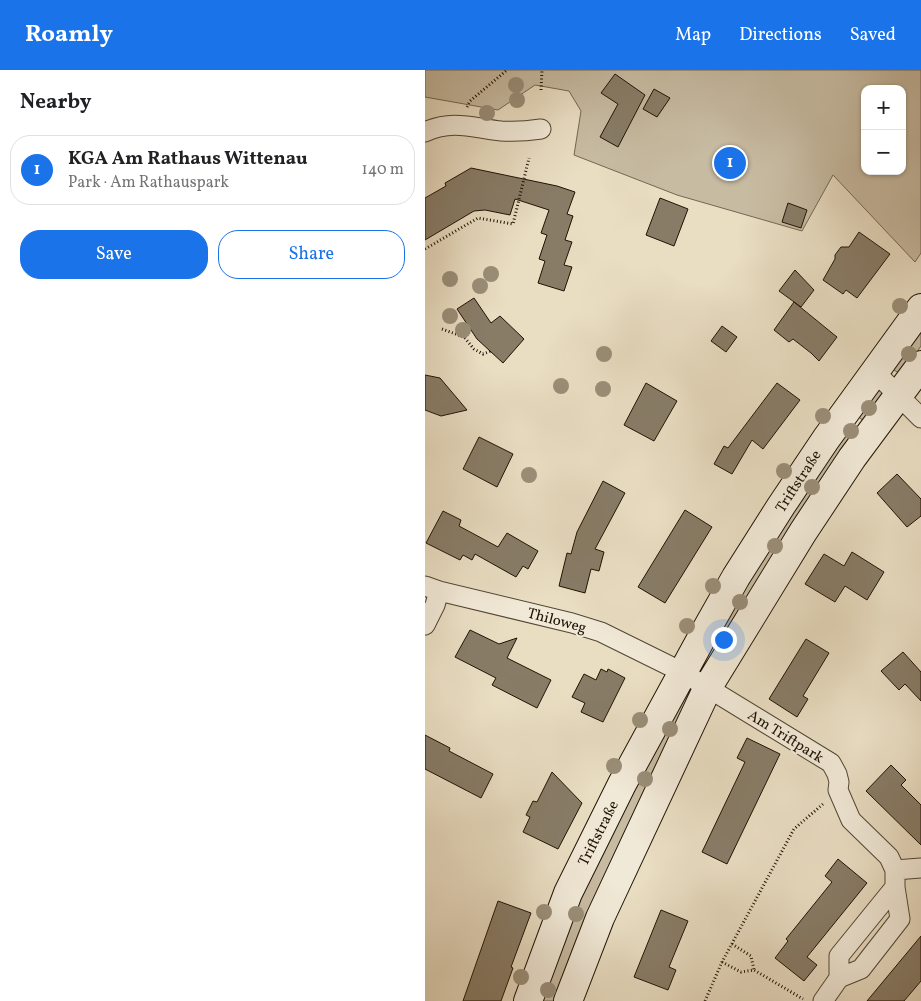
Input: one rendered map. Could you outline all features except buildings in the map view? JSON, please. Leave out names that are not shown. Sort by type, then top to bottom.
[{"type":"main road","name":"Triftstraße","points":[[528,1001],[568,893],[623,784],[736,577],[825,439],[921,308]]},
{"type":"main road","points":[[568,1001],[600,918],[708,687],[803,532],[853,458],[921,365]]},
{"type":"street","points":[[425,132],[433,128],[456,124],[502,131],[541,129]]},
{"type":"street","points":[[875,372],[921,418]]},
{"type":"street","points":[[425,625],[435,605],[432,589]]},
{"type":"street","name":"Thiloweg","points":[[432,589],[572,623],[601,632],[683,672]]},
{"type":"street","points":[[683,672],[708,687]]},
{"type":"street","name":"Am Triftpark","points":[[708,687],[831,763],[837,774],[838,790],[851,820],[889,857],[895,878],[900,919],[861,969],[839,978]]},
{"type":"street","points":[[823,1001],[839,978],[839,956],[895,878],[921,868]]},
{"type":"path","points":[[466,107],[507,70]]},
{"type":"path","points":[[541,90],[542,70]]},
{"type":"path","points":[[425,249],[479,218],[513,224],[529,158]]},
{"type":"path","points":[[442,329],[464,337],[474,349],[483,354],[491,351]]},
{"type":"path","points":[[705,1001],[722,962],[794,829],[838,790]]},
{"type":"path","points":[[732,944],[751,956],[754,970]]},
{"type":"path","points":[[722,962],[741,972],[754,970],[806,1001]]},
{"type":"shaded area","points":[[425,70],[921,70],[921,253],[915,262],[833,175],[802,231],[677,195],[574,155],[581,111],[569,91],[535,85],[498,110],[425,97]]},
{"type":"shaded area","points":[[921,324],[921,346],[903,372],[899,373],[894,370],[893,366]]},
{"type":"shaded area","points":[[876,390],[881,391],[883,395],[865,422],[856,415]]},
{"type":"shaded area","points":[[849,423],[859,431],[722,643],[713,638]]},
{"type":"shaded area","points":[[687,691],[690,694],[556,1001],[539,1001],[591,870]]},
{"type":"place","name":"KGA Am Rathaus Wittenau","points":[[730,163]]}]
